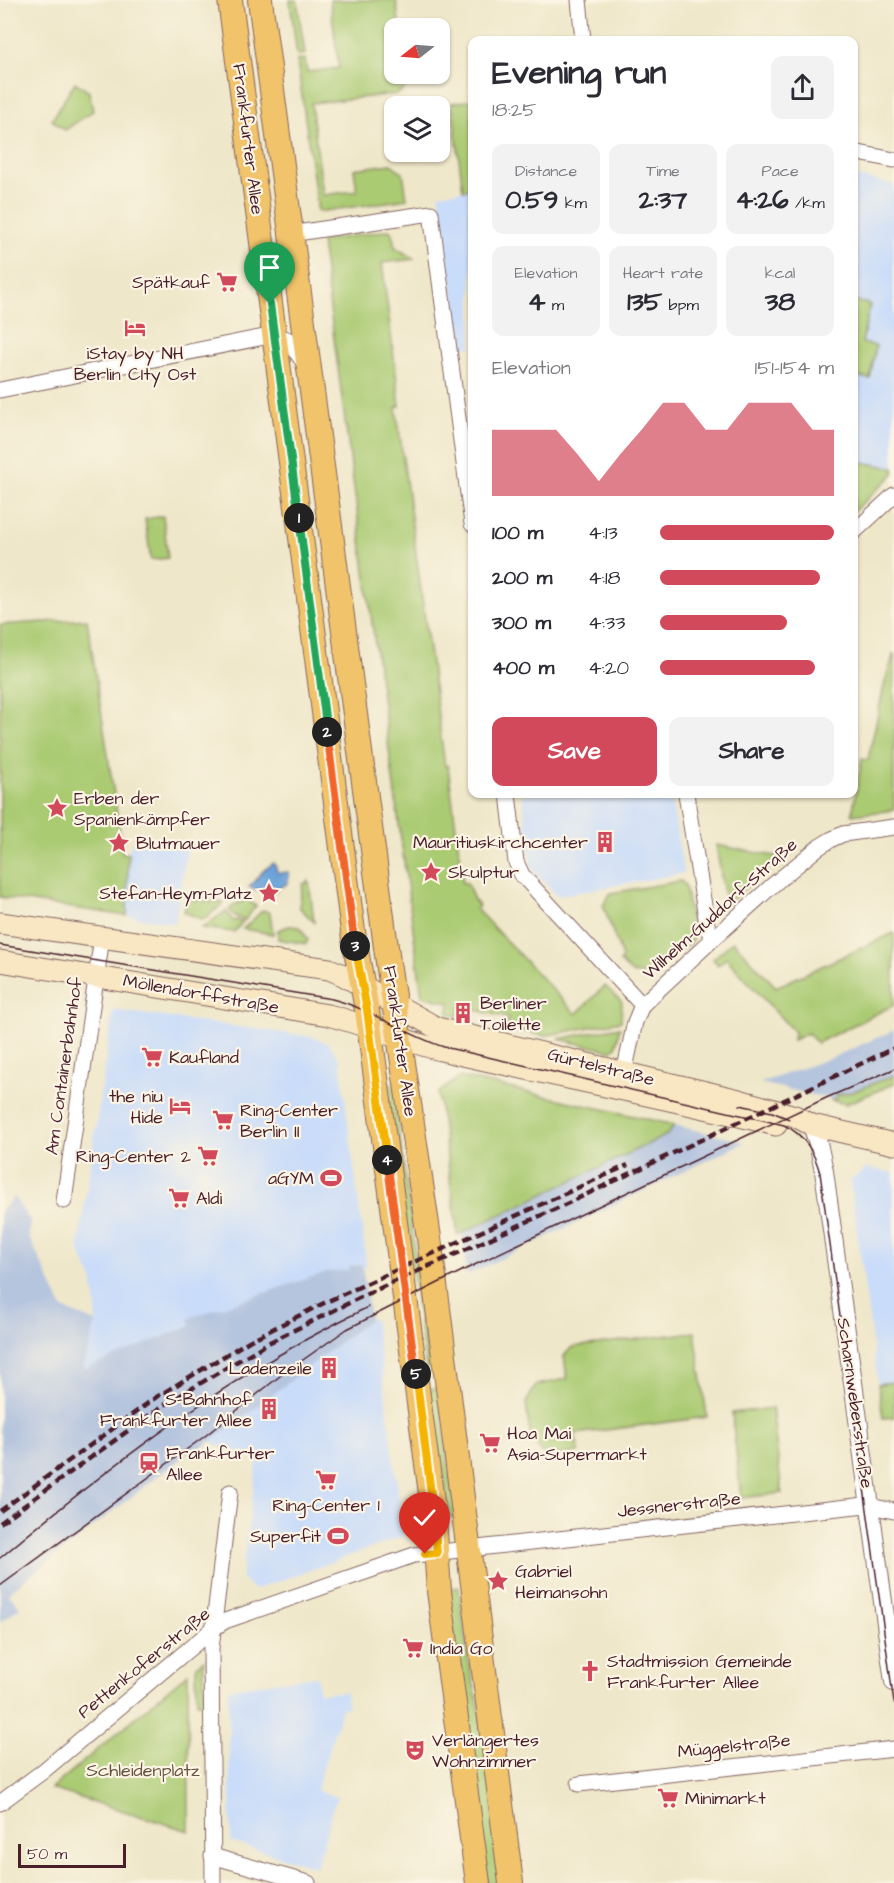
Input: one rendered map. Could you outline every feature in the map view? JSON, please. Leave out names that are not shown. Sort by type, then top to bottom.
[{"type":"main road","name":"Frankfurter Allee","points":[[230,0],[349,905],[369,1027],[433,1506],[439,1591],[478,1883]]},
{"type":"main road","name":"Frankfurter Allee","points":[[260,0],[394,1003],[429,1238],[511,1883]]},
{"type":"main road","points":[[0,923],[329,969],[394,1003]]},
{"type":"main road","name":"Möllendorffstraße","points":[[0,961],[324,1015],[399,1036]]},
{"type":"main road","name":"Gürtelstraße","points":[[394,1003],[437,1028],[740,1100],[795,1116],[812,1125],[894,1144]]},
{"type":"main road","name":"Gürtelstraße","points":[[399,1036],[442,1050],[783,1126],[812,1125]]},
{"type":"street","points":[[579,0],[583,36]]},
{"type":"street","points":[[858,153],[894,160]]},
{"type":"street","points":[[290,234],[431,213],[468,450]]},
{"type":"street","points":[[0,390],[274,335],[287,339],[308,369]]},
{"type":"street","points":[[858,528],[894,495]]},
{"type":"street","points":[[508,798],[516,862],[522,876],[642,1005]]},
{"type":"street","points":[[687,798],[709,932],[714,938]]},
{"type":"street","name":"Wilhelm-Guddorf-Straße","points":[[624,1073],[635,1022],[642,1005],[714,938],[819,847],[832,839],[850,833],[894,827]]},
{"type":"street","name":"Am Containerbahnhof","points":[[64,1201],[102,937]]},
{"type":"street","name":"Scharnweberstraße","points":[[812,1125],[824,1171],[894,1682]]},
{"type":"street","points":[[213,1883],[211,1648],[230,1492]]},
{"type":"street","name":"Jessnerstraße","points":[[468,1549],[869,1505],[894,1511]]},
{"type":"street","name":"Pettenkoferstraße","points":[[0,1803],[42,1772],[225,1621],[404,1558],[468,1549]]},
{"type":"street","name":"Müggelstraße","points":[[579,1784],[894,1749]]},
{"type":"street","points":[[212,1856],[308,1883]]},
{"type":"shaded area","points":[[858,177],[894,185],[894,468],[858,462]]},
{"type":"shaded area","points":[[468,190],[468,347],[460,348],[439,194]]},
{"type":"shaded area","points":[[522,798],[671,798],[684,873],[557,896],[531,868]]},
{"type":"shaded area","points":[[133,841],[187,850],[175,923],[127,916],[128,853]]},
{"type":"shaded area","name":"Ring-Center Berlin II","points":[[113,1010],[313,1037],[329,1044],[340,1060],[367,1267],[349,1266],[350,1270],[327,1272],[190,1318],[191,1325],[85,1370],[83,1364],[96,1322],[96,1308],[92,1278],[78,1249]]},
{"type":"shaded area","points":[[894,1030],[894,1075],[851,1092],[837,1095],[836,1100],[760,1083],[836,1056]]},
{"type":"shaded area","points":[[674,1125],[745,1142],[467,1275],[462,1234],[667,1135]]},
{"type":"shaded area","points":[[867,1168],[894,1173],[894,1382],[878,1384],[850,1181]]},
{"type":"shaded area","points":[[14,1197],[30,1220],[29,1237],[63,1309],[96,1322],[83,1364],[85,1369],[191,1325],[189,1318],[327,1272],[349,1270],[349,1266],[362,1265],[370,1319],[201,1448],[190,1451],[8,1593],[20,1607],[0,1623],[0,1211]]},
{"type":"shaded area","name":"Ring-Center 1","points":[[370,1319],[374,1319],[380,1356],[404,1536],[254,1590],[241,1578],[258,1456],[228,1449],[209,1441]]},
{"type":"shaded area","points":[[317,1676],[319,1693],[346,1692],[347,1708],[342,1708],[316,1790],[337,1797],[316,1867],[231,1842],[228,1689]]},
{"type":"green space","points":[[290,0],[297,0],[305,54],[297,55]]},
{"type":"green space","points":[[330,0],[396,0],[399,18],[384,18],[384,84],[405,84],[404,88],[397,94],[311,103],[323,195],[357,191],[354,169],[391,164],[403,173],[407,199],[318,212],[297,60],[305,59],[307,72],[339,68]]},
{"type":"green space","points":[[75,82],[89,92],[93,111],[65,130],[52,120]]},
{"type":"green space","points":[[468,101],[468,189],[463,190],[452,103]]},
{"type":"green space","points":[[389,230],[392,233],[395,247],[414,259],[382,263],[400,406],[396,407],[463,883],[467,883],[479,906],[476,909],[576,1014],[605,986],[622,1002],[621,1021],[544,1036],[506,1027],[508,1018],[461,1006],[458,1016],[448,1013],[450,1003],[422,996],[321,241]]},
{"type":"green space","points":[[858,302],[870,304],[862,343],[876,346],[870,379],[858,377]]},
{"type":"green space","points":[[858,462],[894,468],[894,474],[858,507]]},
{"type":"green space","points":[[163,516],[168,558],[151,560],[145,519]]},
{"type":"green space","points":[[87,619],[123,853],[128,854],[127,916],[0,897],[0,625]]},
{"type":"green space","points":[[894,653],[894,810],[852,815],[855,798],[858,798],[862,759],[868,760],[884,686]]},
{"type":"green space","points":[[716,845],[780,857],[726,905]]},
{"type":"green space","points":[[309,881],[314,922],[299,907],[303,884]]},
{"type":"green space","points":[[681,881],[685,885],[694,937],[689,944],[642,975],[632,973],[620,962],[622,957],[603,905],[611,893]]},
{"type":"green space","points":[[187,899],[224,903],[203,920],[184,912]]},
{"type":"green space","points":[[245,899],[256,906],[244,921],[232,914],[229,909]]},
{"type":"green space","points":[[263,910],[270,913],[273,934],[243,929]]},
{"type":"green space","points":[[226,911],[233,921],[237,920],[242,923],[234,932],[202,928]]},
{"type":"green space","points":[[289,926],[300,927],[308,940],[306,944],[278,939],[278,930]]},
{"type":"green space","points":[[894,933],[894,1005],[817,1043],[808,1033],[793,1040],[794,1032],[726,958],[718,965],[713,959],[733,941],[776,987]]},
{"type":"green space","points":[[620,1027],[616,1047],[611,1051],[558,1039]]},
{"type":"green space","points":[[894,1075],[894,1084],[846,1104],[830,1100],[836,1100],[837,1095],[852,1092]]},
{"type":"green space","points":[[460,1077],[674,1125],[667,1135],[458,1235],[438,1093]]},
{"type":"green space","points":[[393,1084],[430,1366],[426,1369],[386,1085]]},
{"type":"green space","points":[[695,1332],[707,1417],[575,1434],[579,1452],[562,1455],[541,1453],[530,1433],[526,1403],[536,1385],[567,1379],[564,1356],[572,1347]]},
{"type":"green space","points":[[894,1382],[894,1417],[883,1418],[878,1384]]},
{"type":"green space","points":[[438,1388],[456,1517],[450,1518],[442,1462],[433,1428],[429,1390]]},
{"type":"green space","points":[[772,1408],[782,1493],[741,1498],[732,1413]]},
{"type":"green space","points":[[459,1587],[468,1659],[483,1724],[504,1883],[487,1883],[448,1589]]},
{"type":"green space","points":[[204,1660],[204,1702],[197,1702],[196,1666]]},
{"type":"green space","name":"Schleidenplatz","points":[[188,1673],[189,1831],[51,1789]]},
{"type":"water","points":[[274,863],[278,873],[289,872],[288,883],[269,894],[249,887],[264,870]]},
{"type":"tram line","points":[[0,945],[332,999],[347,1003],[444,1047],[784,1125],[798,1134],[812,1151],[820,1173],[894,1703]]},
{"type":"tram line","points":[[0,1586],[205,1436],[280,1376],[347,1329],[466,1269],[826,1098],[894,1069]]},
{"type":"tram line","points":[[740,1105],[772,1112],[789,1119]]},
{"type":"tram line","points":[[0,1558],[87,1487],[176,1421],[270,1360],[368,1307]]},
{"type":"railway","points":[[0,1523],[161,1407],[266,1344],[367,1294],[562,1206],[894,1048]]},
{"type":"railway","points":[[0,1511],[155,1398],[249,1341],[326,1302],[628,1165]]},
{"type":"place","name":"Spätkauf","points":[[227,282]]},
{"type":"place","name":"iStay by NH Berlin CIty Ost","points":[[135,328]]},
{"type":"place","name":"Erben der Spanienkämpfer","points":[[57,808]]},
{"type":"place","name":"Mauritiuskirchcenter","points":[[605,842]]},
{"type":"place","name":"Blutmauer","points":[[119,843]]},
{"type":"place","name":"Skulptur","points":[[431,872]]},
{"type":"place","name":"Stefan-Heym-Platz","points":[[269,893]]},
{"type":"place","name":"Berliner Toilette","points":[[463,1013]]},
{"type":"place","name":"Kaufland","points":[[152,1057]]},
{"type":"place","name":"the niu Hide","points":[[180,1106]]},
{"type":"place","name":"Ring-Center Berlin II","points":[[223,1120]]},
{"type":"place","name":"Ring-Center 2","points":[[208,1156]]},
{"type":"place","name":"aGYM","points":[[331,1178]]},
{"type":"place","name":"Aldi","points":[[179,1198]]},
{"type":"place","name":"Ladenzeile","points":[[329,1368]]},
{"type":"place","name":"S-Bahnhof Frankfurter Allee","points":[[269,1409]]},
{"type":"place","name":"Hoa Mai Asia-Supermarkt","points":[[490,1443]]},
{"type":"place","name":"Frankfurter Allee","points":[[149,1463]]},
{"type":"place","name":"Ring-Center 1","points":[[326,1480]]},
{"type":"place","name":"Superfit","points":[[338,1536]]},
{"type":"place","name":"Gabriel Heimansohn","points":[[498,1581]]},
{"type":"place","name":"India Go","points":[[413,1648]]},
{"type":"place","name":"Stadtmission Gemeinde Frankfurter Allee","points":[[590,1671]]},
{"type":"place","name":"Verlängertes Wohnzimmer","points":[[415,1750]]},
{"type":"place","name":"Minimarkt","points":[[668,1798]]},
{"type":"route","points":[[270,304],[434,1517],[437,1553],[425,1554]]}]
